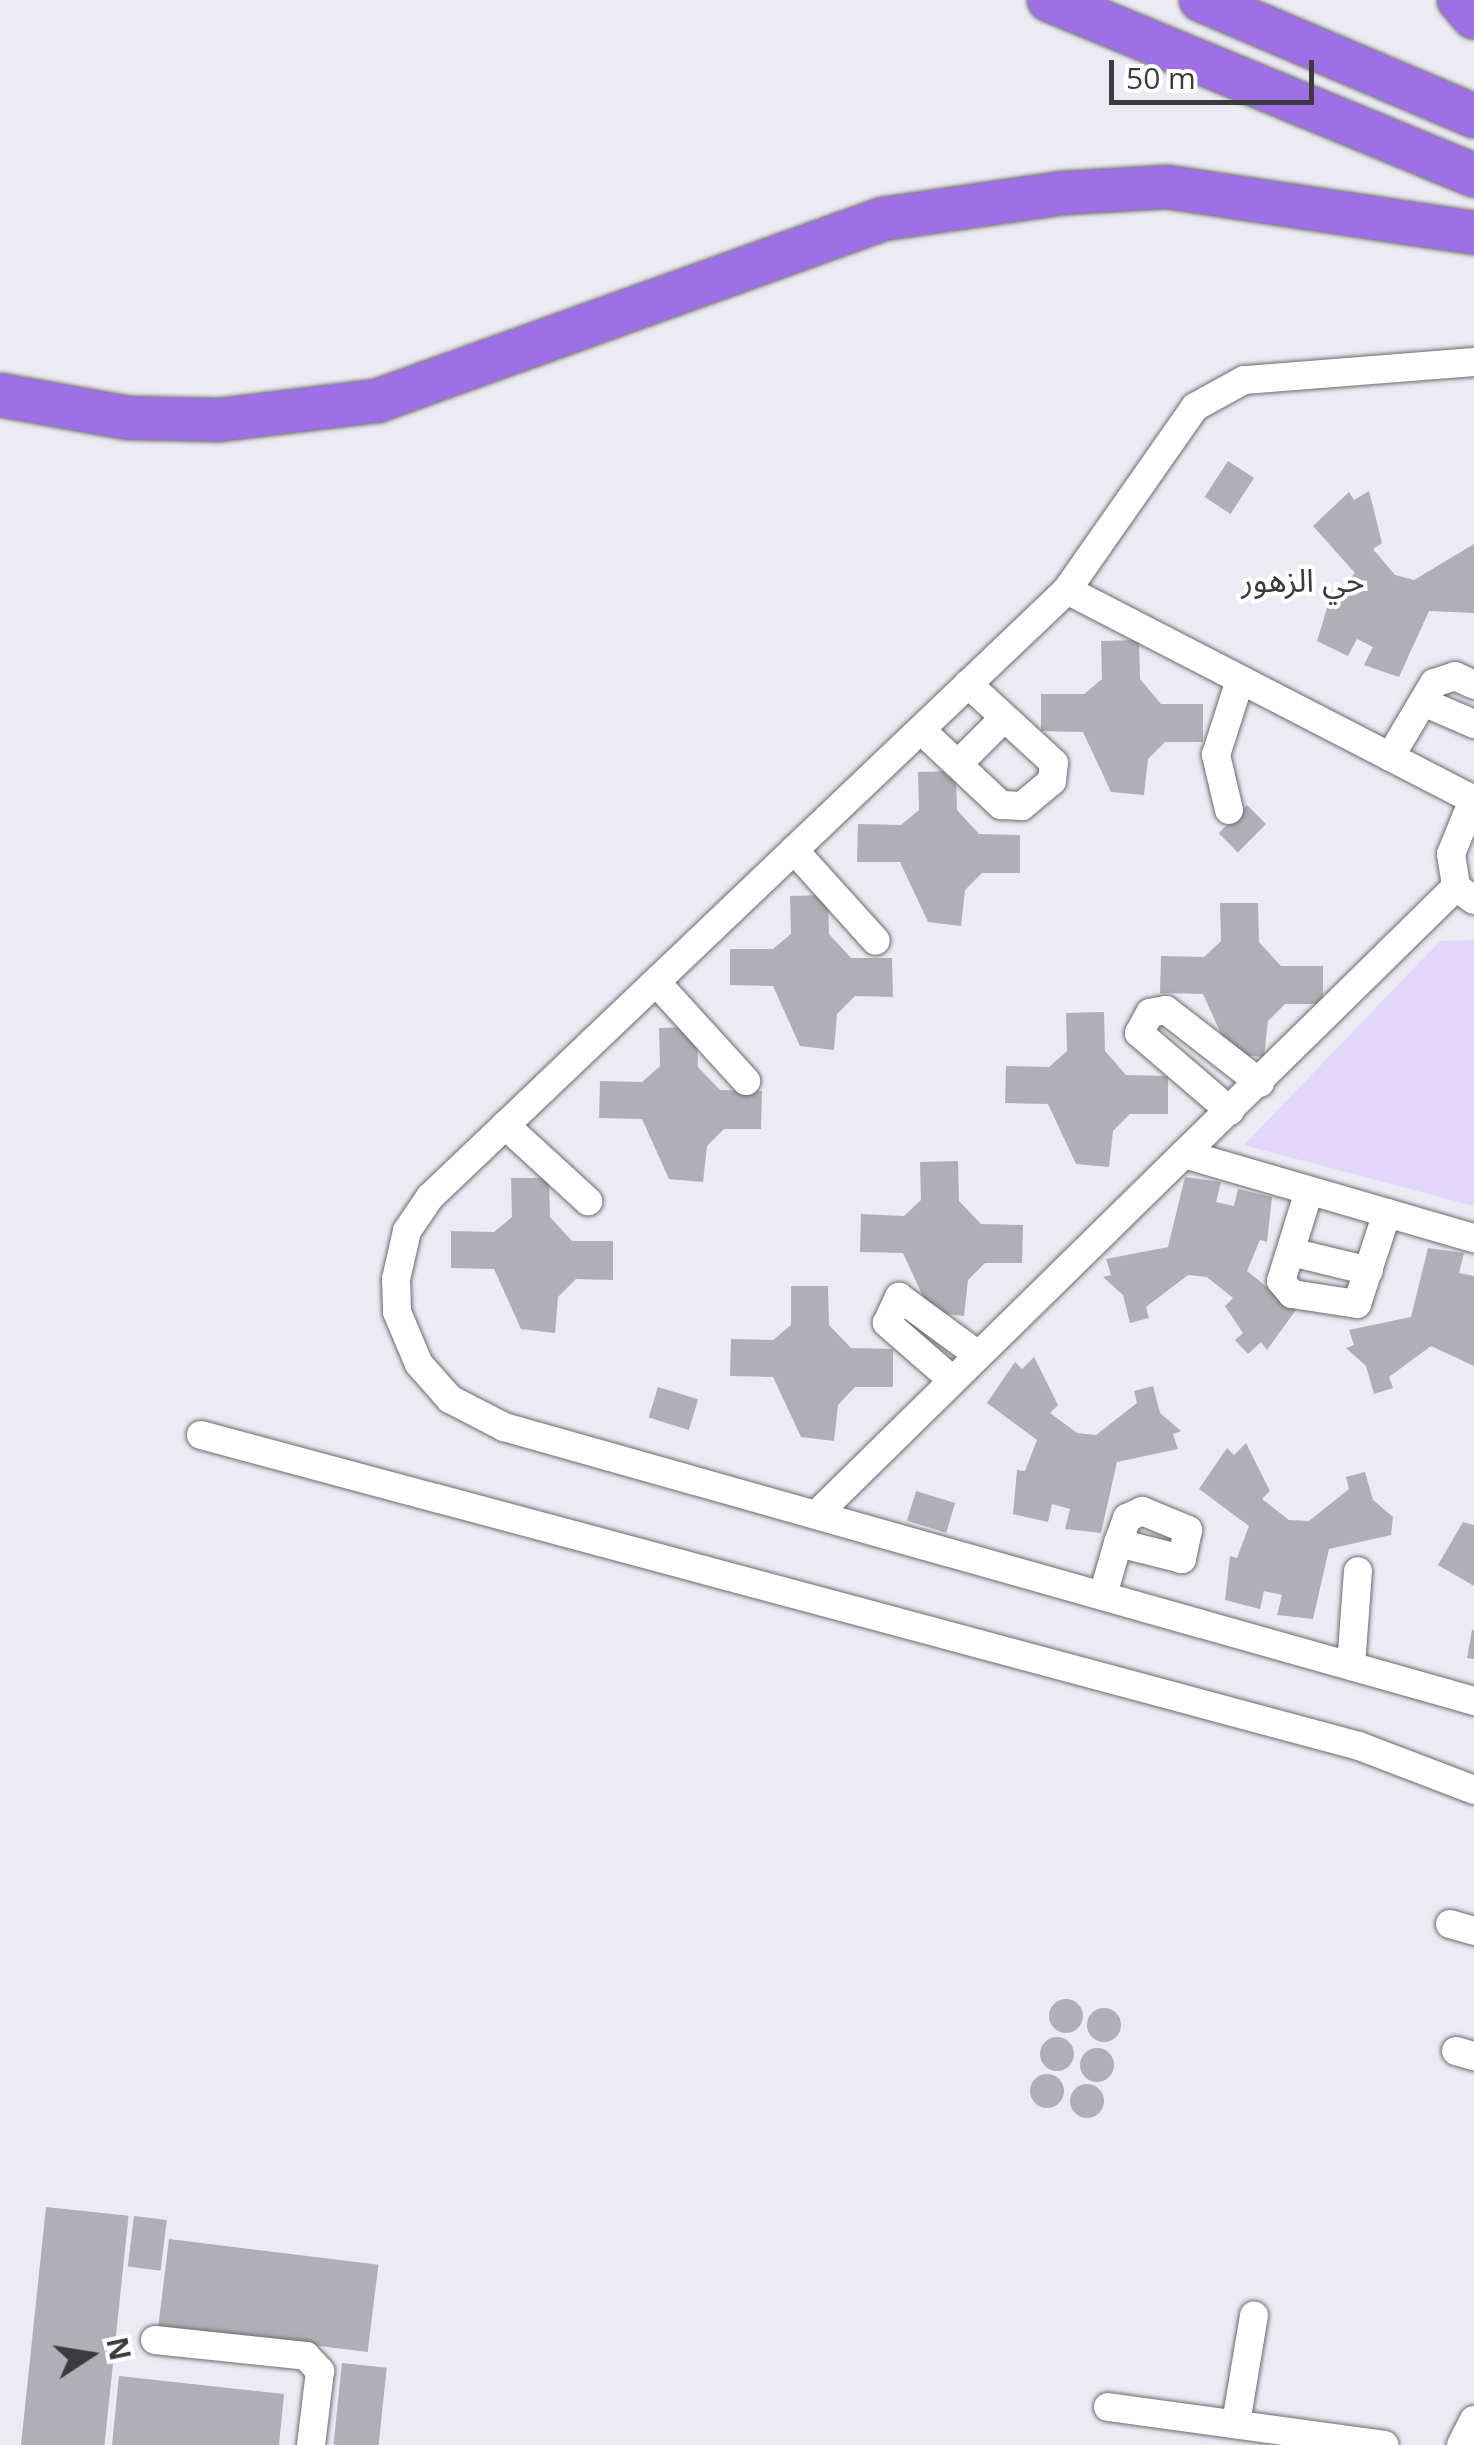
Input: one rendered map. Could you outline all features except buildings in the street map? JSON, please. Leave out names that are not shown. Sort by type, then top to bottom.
[{"type":"highway","points":[[1049,0],[1474,175]]},
{"type":"highway","points":[[1202,0],[1474,116]]},
{"type":"highway","points":[[1458,0],[1474,18]]},
{"type":"highway","points":[[0,394],[128,418],[201,419],[377,401],[883,219],[1064,193],[1167,188],[1474,233]]},
{"type":"street","points":[[1474,362],[1258,378],[1218,390],[1176,428],[1067,590],[430,1196],[399,1257],[397,1312],[432,1381],[504,1427],[1474,1701]]},
{"type":"street","points":[[818,1514],[974,1352],[1465,893],[1453,837],[1474,800],[1067,590]]},
{"type":"street","points":[[1390,757],[1440,678],[1474,685]]},
{"type":"street","points":[[1228,810],[1216,755],[1240,680]]},
{"type":"street","points":[[921,730],[1011,808],[1052,780],[1054,763],[968,684]]},
{"type":"street","points":[[1423,702],[1474,724]]},
{"type":"street","points":[[958,764],[1004,718]]},
{"type":"street","points":[[794,850],[876,941]]},
{"type":"street","points":[[656,982],[746,1080]]},
{"type":"street","points":[[1230,1111],[1138,1034],[1150,1013],[1166,1010],[1260,1082]]},
{"type":"street","points":[[506,1125],[588,1201]]},
{"type":"street","points":[[1184,1154],[1474,1238]]},
{"type":"street","points":[[1310,1191],[1290,1252],[1286,1292],[1343,1308],[1357,1304],[1386,1214]]},
{"type":"street","points":[[1290,1252],[1368,1271]]},
{"type":"street","points":[[950,1378],[887,1323],[899,1297],[913,1298],[974,1352]]},
{"type":"street","points":[[201,1435],[1359,1746],[1474,1790]]},
{"type":"street","points":[[1103,1595],[1118,1543]]},
{"type":"street","points":[[1351,1666],[1358,1571]]},
{"type":"street","points":[[1236,2423],[1254,2315]]},
{"type":"street","points":[[154,2340],[306,2356],[320,2372],[311,2445]]},
{"type":"street","points":[[1108,2407],[1236,2423],[1279,2437],[1384,2445]]},
{"type":"street","points":[[1461,2445],[1474,2420]]},
{"type":"shaded area","points":[[1474,940],[1474,1206],[1244,1145],[1440,941]]},
{"type":"district","name":"حي الزهور","points":[[1303,580]]}]
